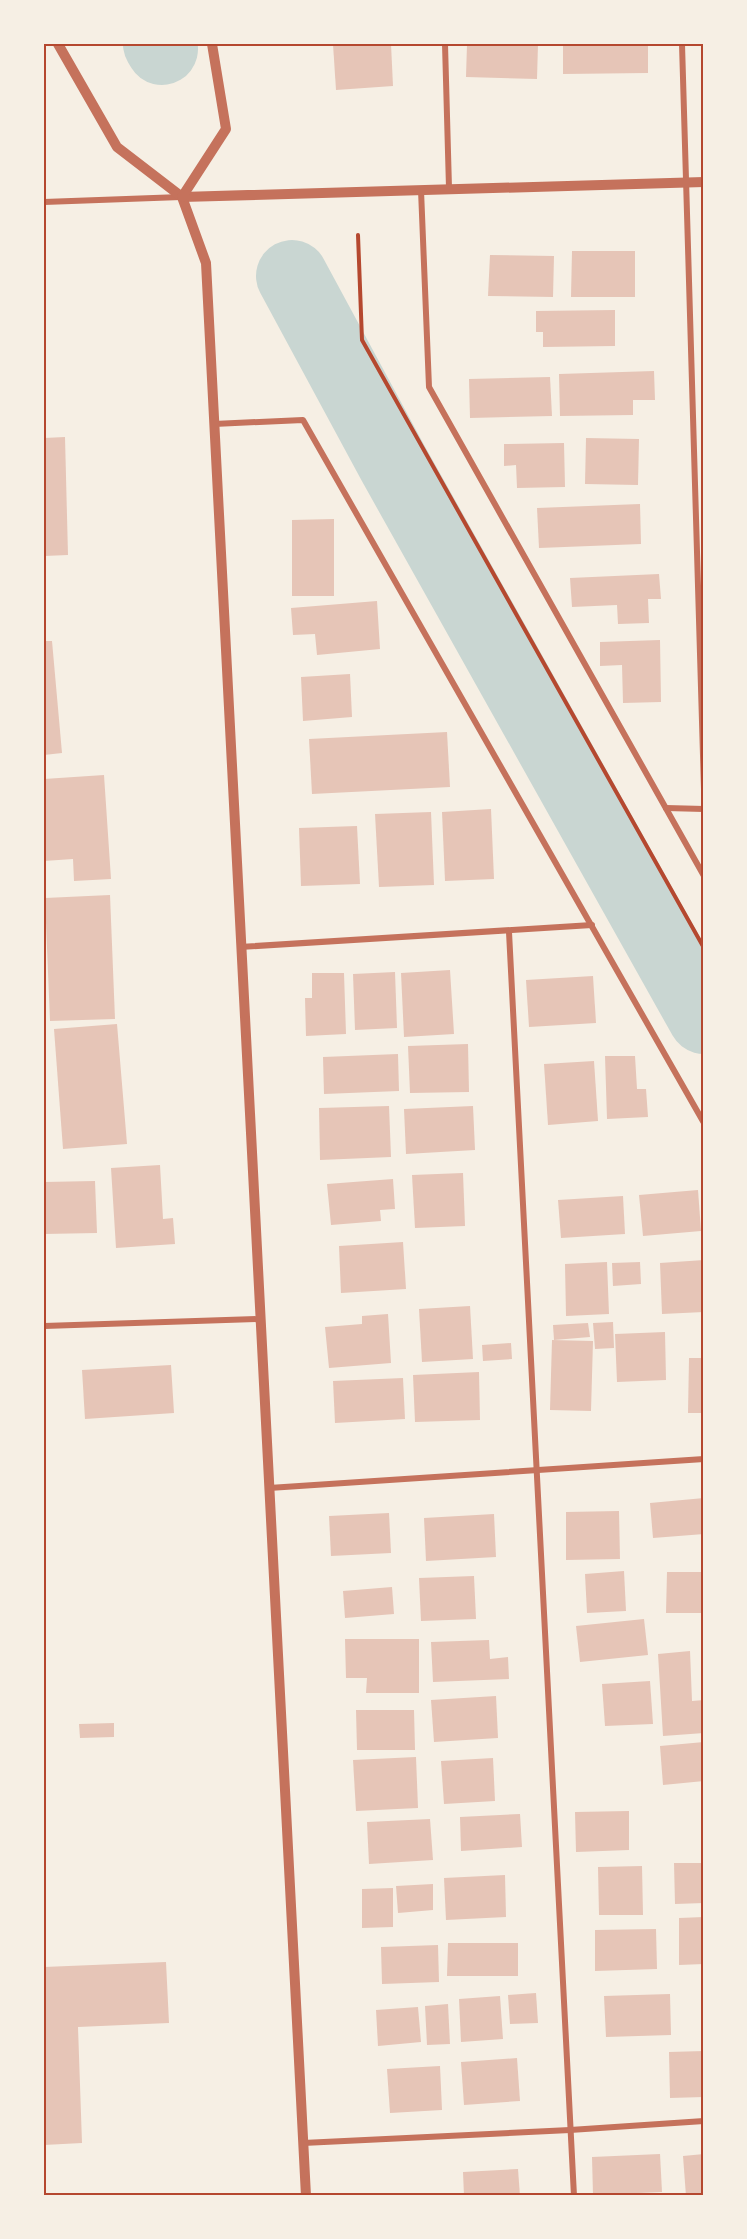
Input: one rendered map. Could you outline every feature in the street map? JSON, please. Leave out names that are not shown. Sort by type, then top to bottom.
[{"type":"street","points":[[58,44],[117,147],[182,197],[206,263],[306,2196]]},
{"type":"street","points":[[182,197],[226,129],[212,44]]},
{"type":"street","points":[[444,44],[449,188]]},
{"type":"street","points":[[682,44],[704,789]]},
{"type":"street","points":[[44,202],[704,182]]},
{"type":"street","points":[[421,190],[429,387],[704,876]]},
{"type":"street","points":[[214,424],[303,420],[704,1123]]},
{"type":"street","points":[[666,808],[704,809]]},
{"type":"street","points":[[240,947],[509,932],[592,925]]},
{"type":"street","points":[[509,932],[574,2196]]},
{"type":"street","points":[[44,1326],[260,1319]]},
{"type":"street","points":[[269,1488],[704,1459]]},
{"type":"street","points":[[303,2144],[704,2121]]},
{"type":"path","points":[[358,235],[362,340],[704,948]]},
{"type":"building","points":[[333,44],[391,44],[393,86],[336,90]]},
{"type":"building","points":[[467,44],[538,44],[537,79],[466,77]]},
{"type":"building","points":[[563,44],[648,44],[648,73],[563,74]]},
{"type":"building","points":[[572,251],[635,251],[635,297],[571,297]]},
{"type":"building","points":[[490,255],[554,256],[553,297],[488,296]]},
{"type":"building","points":[[615,310],[615,346],[543,347],[543,332],[536,332],[536,311]]},
{"type":"building","points":[[654,371],[655,400],[633,400],[633,415],[560,416],[559,374]]},
{"type":"building","points":[[550,377],[552,416],[470,418],[469,379]]},
{"type":"building","points":[[65,437],[68,555],[44,556],[44,438]]},
{"type":"building","points":[[586,438],[639,439],[638,485],[585,484]]},
{"type":"building","points":[[564,443],[565,487],[517,488],[516,465],[504,466],[504,444]]},
{"type":"building","points":[[640,504],[641,544],[539,548],[537,508]]},
{"type":"building","points":[[334,519],[334,596],[292,596],[292,520]]},
{"type":"building","points":[[659,574],[661,599],[648,599],[649,623],[618,624],[617,605],[572,607],[570,578]]},
{"type":"building","points":[[377,601],[380,649],[317,655],[315,634],[293,635],[291,608]]},
{"type":"building","points":[[660,640],[661,702],[623,703],[622,665],[600,666],[600,642]]},
{"type":"building","points":[[44,641],[52,641],[62,753],[44,755]]},
{"type":"building","points":[[350,674],[352,717],[303,721],[301,677]]},
{"type":"building","points":[[447,732],[450,787],[312,794],[309,739]]},
{"type":"building","points":[[104,775],[111,879],[74,881],[73,859],[44,861],[44,779]]},
{"type":"building","points":[[491,809],[494,879],[445,881],[442,812]]},
{"type":"building","points":[[431,812],[434,885],[379,887],[375,814]]},
{"type":"building","points":[[357,826],[360,884],[301,886],[299,828]]},
{"type":"building","points":[[110,895],[115,1019],[50,1021],[45,898]]},
{"type":"building","points":[[450,970],[454,1034],[404,1037],[401,973]]},
{"type":"building","points":[[395,972],[397,1028],[355,1030],[353,974]]},
{"type":"building","points":[[312,973],[344,973],[346,1034],[306,1036],[305,998],[312,998]]},
{"type":"building","points":[[593,976],[596,1023],[529,1027],[526,980]]},
{"type":"building","points":[[117,1024],[127,1144],[63,1149],[54,1029]]},
{"type":"building","points":[[468,1044],[469,1092],[410,1093],[408,1046]]},
{"type":"building","points":[[398,1054],[399,1091],[324,1094],[323,1057]]},
{"type":"building","points":[[605,1056],[635,1056],[637,1089],[646,1089],[648,1117],[607,1119]]},
{"type":"building","points":[[594,1061],[598,1121],[548,1125],[544,1064]]},
{"type":"building","points":[[389,1106],[391,1157],[320,1160],[319,1108]]},
{"type":"building","points":[[473,1106],[475,1150],[406,1154],[404,1109]]},
{"type":"building","points":[[160,1165],[163,1219],[173,1218],[175,1244],[116,1248],[111,1168]]},
{"type":"building","points":[[463,1173],[465,1226],[415,1228],[412,1175]]},
{"type":"building","points":[[393,1179],[395,1209],[380,1210],[381,1221],[331,1225],[327,1184]]},
{"type":"building","points":[[95,1181],[97,1233],[44,1234],[44,1182]]},
{"type":"building","points":[[698,1190],[701,1231],[643,1236],[639,1195]]},
{"type":"building","points":[[623,1196],[625,1234],[561,1238],[558,1200]]},
{"type":"building","points":[[403,1242],[406,1289],[341,1293],[339,1246]]},
{"type":"building","points":[[704,1260],[704,1312],[662,1314],[660,1263]]},
{"type":"building","points":[[607,1262],[609,1314],[566,1316],[565,1264]]},
{"type":"building","points":[[640,1262],[641,1284],[613,1286],[612,1263]]},
{"type":"building","points":[[470,1306],[473,1359],[422,1362],[419,1309]]},
{"type":"building","points":[[388,1314],[391,1363],[329,1368],[325,1327],[362,1324],[362,1316]]},
{"type":"building","points":[[613,1322],[614,1348],[595,1349],[593,1323]]},
{"type":"building","points":[[588,1323],[590,1337],[554,1340],[553,1325]]},
{"type":"building","points":[[665,1332],[666,1380],[617,1382],[615,1334]]},
{"type":"building","points":[[552,1340],[593,1341],[591,1411],[550,1410]]},
{"type":"building","points":[[511,1343],[512,1359],[483,1361],[482,1345]]},
{"type":"building","points":[[689,1358],[704,1358],[704,1413],[688,1413]]},
{"type":"building","points":[[171,1365],[174,1413],[85,1419],[82,1370]]},
{"type":"building","points":[[479,1372],[480,1420],[415,1422],[413,1375]]},
{"type":"building","points":[[403,1378],[405,1419],[335,1423],[333,1381]]},
{"type":"building","points":[[704,1498],[704,1534],[653,1538],[650,1503]]},
{"type":"building","points":[[619,1511],[620,1559],[566,1560],[566,1512]]},
{"type":"building","points":[[389,1513],[391,1553],[331,1556],[329,1516]]},
{"type":"building","points":[[494,1514],[496,1557],[426,1561],[424,1518]]},
{"type":"building","points":[[624,1571],[626,1611],[587,1613],[585,1574]]},
{"type":"building","points":[[667,1572],[704,1572],[704,1613],[666,1613]]},
{"type":"building","points":[[474,1576],[476,1619],[421,1621],[419,1578]]},
{"type":"building","points":[[392,1587],[394,1614],[345,1618],[343,1591]]},
{"type":"building","points":[[644,1619],[648,1655],[580,1662],[576,1626]]},
{"type":"building","points":[[345,1639],[419,1639],[419,1693],[366,1693],[367,1678],[346,1678]]},
{"type":"building","points":[[489,1640],[490,1659],[508,1657],[509,1679],[433,1682],[431,1642]]},
{"type":"building","points":[[690,1651],[692,1701],[704,1700],[704,1733],[663,1736],[658,1654]]},
{"type":"building","points":[[650,1681],[653,1724],[605,1726],[602,1684]]},
{"type":"building","points":[[496,1696],[498,1738],[434,1742],[431,1700]]},
{"type":"building","points":[[356,1710],[414,1710],[415,1750],[357,1750]]},
{"type":"building","points":[[114,1723],[114,1737],[80,1738],[79,1724]]},
{"type":"building","points":[[704,1742],[704,1781],[663,1785],[660,1746]]},
{"type":"building","points":[[416,1757],[418,1808],[356,1811],[353,1760]]},
{"type":"building","points":[[493,1758],[495,1801],[444,1804],[441,1761]]},
{"type":"building","points":[[629,1811],[629,1850],[576,1852],[575,1812]]},
{"type":"building","points":[[520,1814],[522,1847],[461,1851],[460,1817]]},
{"type":"building","points":[[430,1819],[433,1860],[369,1864],[367,1822]]},
{"type":"building","points":[[674,1863],[704,1863],[704,1903],[675,1904]]},
{"type":"building","points":[[642,1866],[643,1915],[599,1915],[598,1867]]},
{"type":"building","points":[[505,1875],[506,1917],[446,1920],[444,1878]]},
{"type":"building","points":[[433,1884],[433,1910],[398,1913],[396,1886]]},
{"type":"building","points":[[393,1888],[393,1927],[362,1928],[362,1889]]},
{"type":"building","points":[[704,1917],[704,1964],[679,1965],[679,1918]]},
{"type":"building","points":[[656,1929],[657,1969],[595,1971],[595,1930]]},
{"type":"building","points":[[448,1943],[518,1943],[518,1976],[447,1976]]},
{"type":"building","points":[[438,1945],[439,1982],[382,1984],[381,1947]]},
{"type":"building","points":[[166,1962],[169,2023],[78,2027],[82,2143],[44,2145],[44,1967]]},
{"type":"building","points":[[536,1993],[538,2023],[510,2024],[508,1995]]},
{"type":"building","points":[[670,1994],[671,2035],[606,2037],[604,1996]]},
{"type":"building","points":[[500,1996],[503,2039],[461,2042],[459,1999]]},
{"type":"building","points":[[448,2004],[450,2044],[427,2045],[425,2006]]},
{"type":"building","points":[[418,2007],[421,2042],[378,2046],[376,2010]]},
{"type":"building","points":[[704,2051],[704,2097],[670,2098],[669,2052]]},
{"type":"building","points":[[517,2058],[520,2101],[464,2105],[461,2062]]},
{"type":"building","points":[[440,2066],[442,2110],[390,2113],[387,2069]]},
{"type":"building","points":[[660,2154],[662,2192],[593,2195],[592,2157]]},
{"type":"building","points":[[704,2154],[704,2196],[686,2196],[683,2156]]},
{"type":"building","points":[[518,2169],[520,2196],[464,2196],[463,2172]]},
{"type":"waterway","points":[[159,44],[162,49]]},
{"type":"waterway","points":[[292,276],[393,463],[704,1018]]}]
